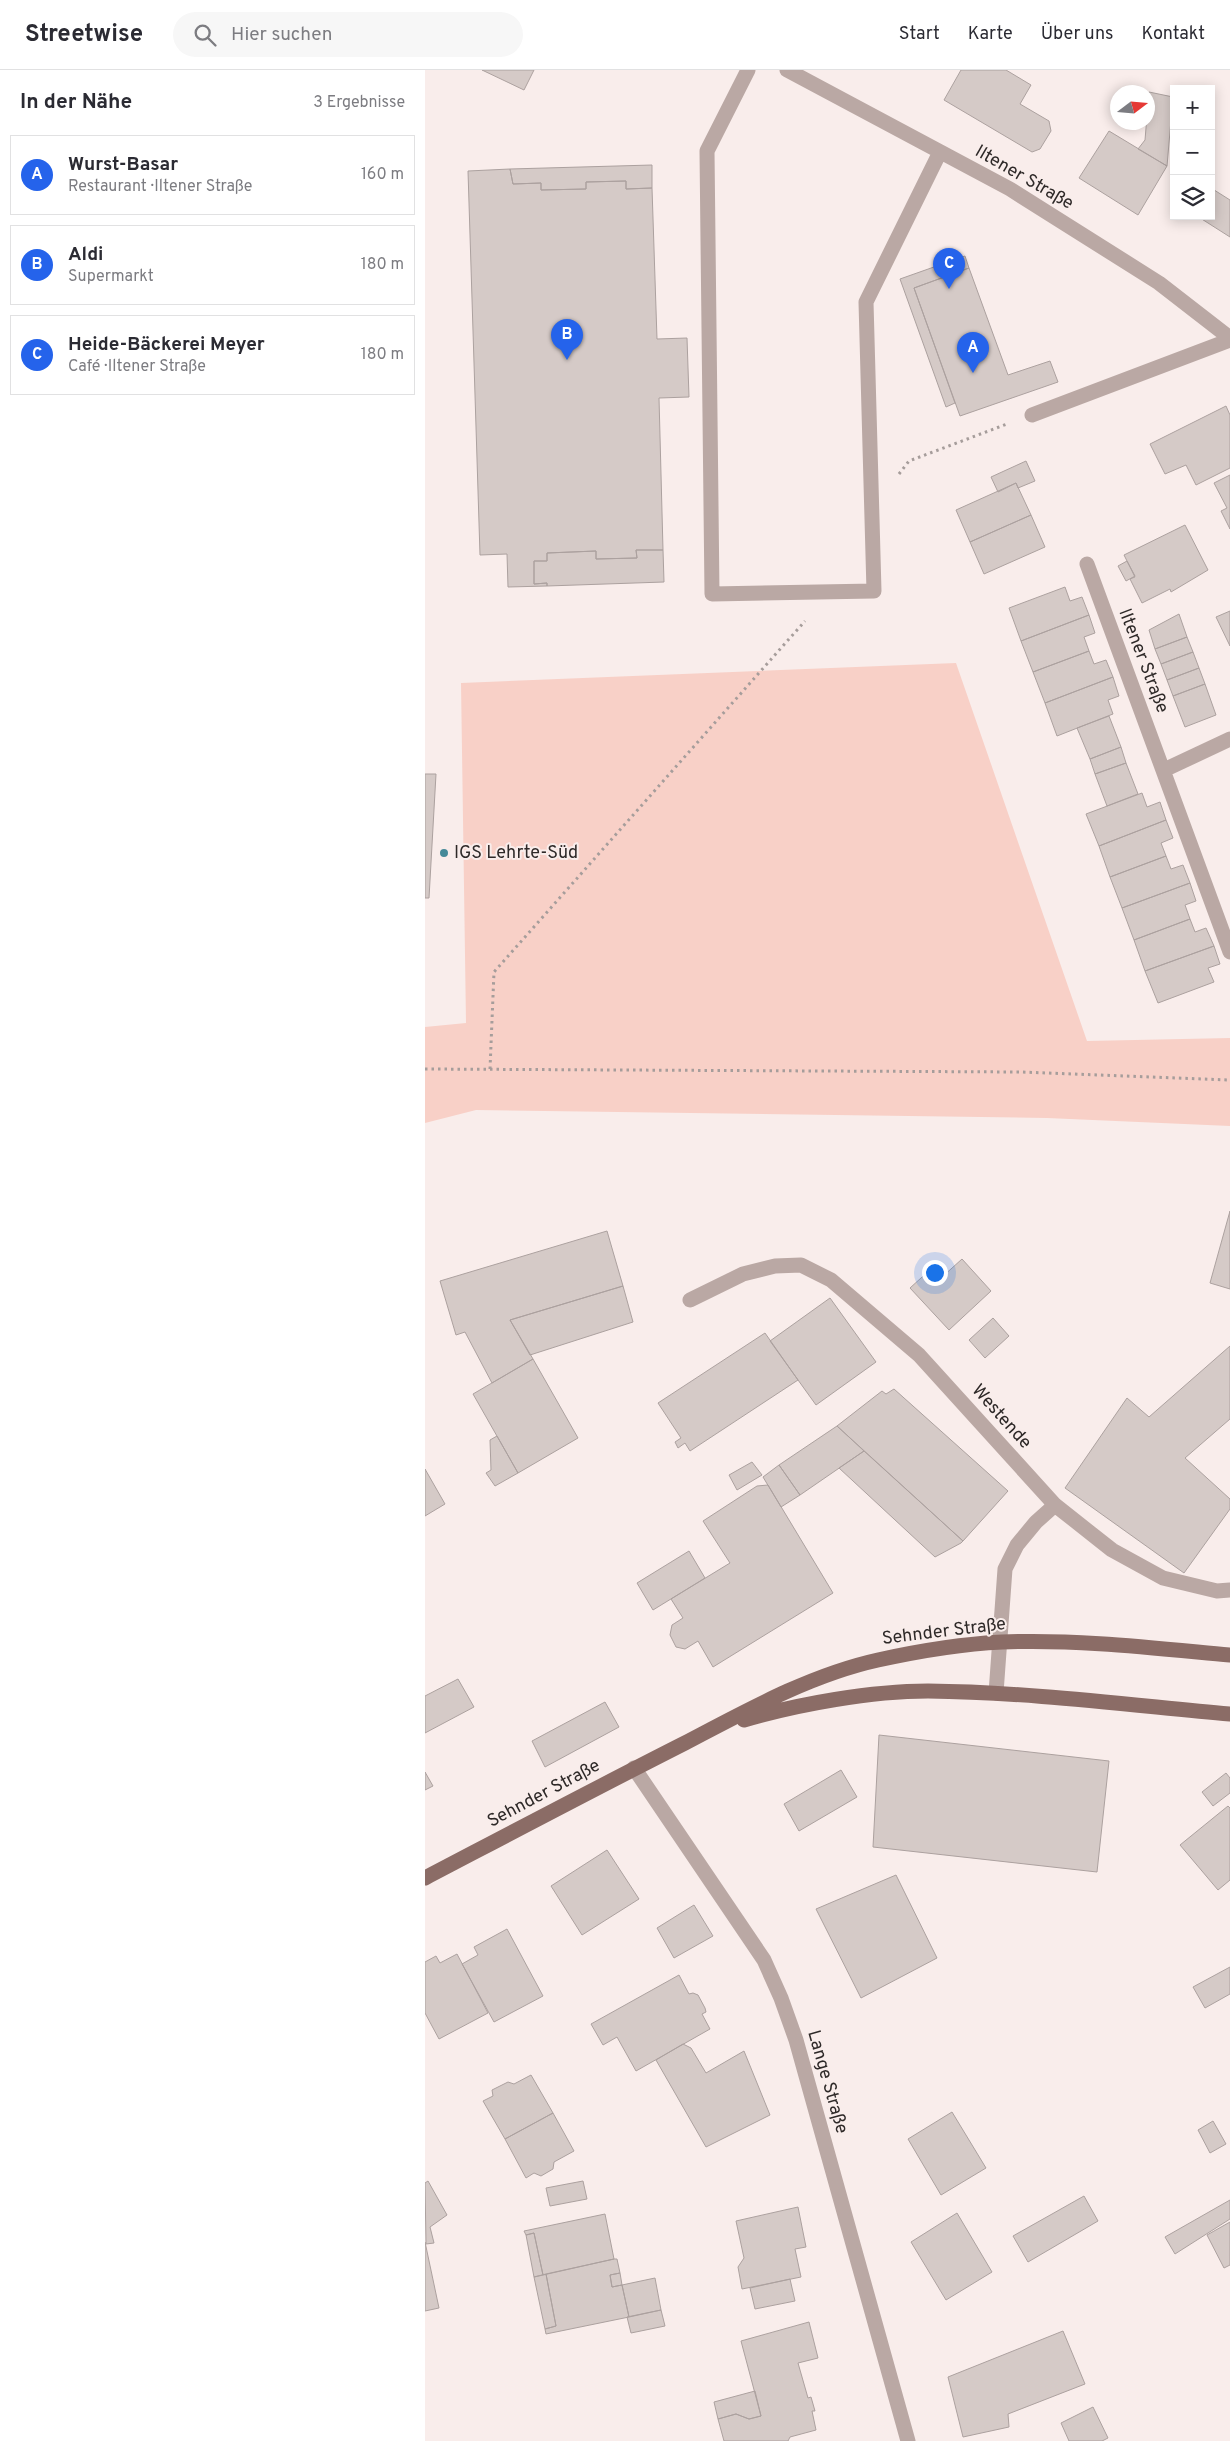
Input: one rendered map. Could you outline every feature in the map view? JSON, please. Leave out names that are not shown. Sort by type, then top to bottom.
[{"type":"main road","name":"Sehnder Straße","points":[[425,1878],[633,1768],[768,1700],[821,1678],[876,1660],[929,1650],[1000,1642],[1095,1643],[1230,1655]]},
{"type":"main road","name":"Sehnder Straße","points":[[681,1745],[729,1724],[769,1713],[807,1706],[926,1691],[996,1693],[1230,1714]]},
{"type":"street","points":[[748,70],[707,151],[712,594],[874,591],[866,302],[940,152]]},
{"type":"street","name":"Iltener Straße","points":[[787,70],[1009,189],[1159,283],[1230,339]]},
{"type":"street","name":"Iltener Straße","points":[[1032,415],[1230,339]]},
{"type":"street","name":"Iltener Straße","points":[[1087,564],[1230,952]]},
{"type":"street","points":[[1164,770],[1230,739]]},
{"type":"street","name":"Westende","points":[[690,1300],[743,1274],[775,1266],[801,1265],[831,1280],[919,1355],[1055,1505],[1112,1550],[1163,1578],[1217,1591],[1230,1590]]},
{"type":"street","points":[[996,1693],[1005,1570],[1017,1545],[1036,1522],[1055,1505]]},
{"type":"street","name":"Lange Straße","points":[[633,1768],[764,1960],[781,1998],[796,2040],[908,2441]]},
{"type":"path","points":[[897,476],[909,461],[1032,415]]},
{"type":"path","points":[[490,1070],[494,972],[805,620]]},
{"type":"path","points":[[425,1069],[1020,1072],[1230,1080]]},
{"type":"shaded area","points":[[956,663],[1087,1041],[1230,1038],[1230,1126],[1047,1118],[476,1110],[425,1123],[425,1027],[466,1023],[461,683]]},
{"type":"building","points":[[482,70],[534,70],[524,90]]},
{"type":"building","points":[[961,70],[1006,70],[1031,85],[1020,104],[1049,121],[1051,131],[1040,149],[1032,152],[944,100]]},
{"type":"building","points":[[1155,93],[1170,96],[1170,132],[1167,166],[1138,149],[1145,140],[1146,130],[1155,130]]},
{"type":"building","points":[[1109,131],[1167,166],[1138,215],[1079,178]]},
{"type":"building","points":[[652,165],[652,188],[626,189],[626,181],[586,182],[586,189],[541,190],[541,183],[513,184],[510,169]]},
{"type":"building","points":[[510,169],[513,184],[541,183],[541,190],[586,189],[586,182],[626,181],[626,189],[652,188],[657,339],[687,338],[689,397],[659,398],[663,550],[636,550],[637,558],[596,559],[596,551],[547,553],[547,561],[534,561],[534,584],[547,583],[547,586],[508,587],[507,554],[480,555],[468,171]]},
{"type":"building","points":[[1215,191],[1230,200],[1230,237],[1203,220],[1215,220]]},
{"type":"building","points":[[965,256],[969,268],[914,288],[955,403],[946,407],[900,279]]},
{"type":"building","points":[[969,268],[1008,375],[1050,361],[1058,382],[960,416],[914,288]]},
{"type":"building","points":[[1226,406],[1230,415],[1230,468],[1196,485],[1186,465],[1165,474],[1150,444]]},
{"type":"building","points":[[1026,461],[1035,481],[1018,488],[1016,483],[998,492],[991,477]]},
{"type":"building","points":[[1230,475],[1230,529],[1221,511],[1227,508],[1214,483]]},
{"type":"building","points":[[1016,483],[1031,515],[970,542],[956,510]]},
{"type":"building","points":[[1031,515],[1045,547],[984,574],[970,542]]},
{"type":"building","points":[[1185,525],[1208,570],[1171,592],[1170,589],[1142,603],[1130,579],[1135,577],[1124,555]]},
{"type":"building","points":[[636,550],[663,550],[664,582],[547,586],[547,583],[534,584],[534,561],[547,561],[547,553],[596,551],[596,559],[637,558]]},
{"type":"building","points":[[1127,561],[1135,576],[1126,581],[1118,566]]},
{"type":"building","points":[[1065,587],[1070,601],[1082,597],[1089,615],[1021,641],[1009,608]]},
{"type":"building","points":[[1230,611],[1230,646],[1216,617]]},
{"type":"building","points":[[1179,614],[1187,637],[1155,649],[1149,630]]},
{"type":"building","points":[[1089,615],[1095,633],[1084,637],[1089,651],[1033,672],[1021,641]]},
{"type":"building","points":[[1187,637],[1193,652],[1161,664],[1155,649]]},
{"type":"building","points":[[1089,651],[1094,664],[1106,660],[1113,677],[1045,703],[1033,672]]},
{"type":"building","points":[[1193,652],[1199,668],[1167,680],[1161,664]]},
{"type":"building","points":[[1199,668],[1205,684],[1173,696],[1167,680]]},
{"type":"building","points":[[1113,677],[1119,696],[1108,700],[1113,714],[1057,736],[1045,703]]},
{"type":"building","points":[[1205,684],[1216,715],[1185,727],[1173,696]]},
{"type":"building","points":[[1109,716],[1121,747],[1090,759],[1077,728]]},
{"type":"building","points":[[1121,747],[1126,763],[1095,774],[1090,759]]},
{"type":"building","points":[[1126,763],[1138,794],[1107,806],[1095,774]]},
{"type":"building","points":[[425,774],[436,774],[429,898],[425,898]]},
{"type":"building","points":[[1142,793],[1147,807],[1160,802],[1166,820],[1099,846],[1086,814]]},
{"type":"building","points":[[1166,820],[1173,838],[1161,843],[1166,856],[1110,877],[1099,846]]},
{"type":"building","points":[[1166,856],[1171,869],[1183,865],[1190,883],[1122,908],[1110,877]]},
{"type":"building","points":[[1190,883],[1196,901],[1185,905],[1190,919],[1134,940],[1122,908]]},
{"type":"building","points":[[1190,919],[1195,932],[1206,928],[1214,946],[1145,971],[1134,940]]},
{"type":"building","points":[[1214,946],[1220,964],[1208,968],[1214,982],[1158,1003],[1145,971]]},
{"type":"building","points":[[1230,1211],[1230,1289],[1210,1283]]},
{"type":"building","points":[[607,1231],[623,1286],[510,1320],[533,1359],[492,1383],[465,1332],[456,1335],[440,1281]]},
{"type":"building","points":[[962,1259],[991,1291],[949,1330],[910,1288],[932,1268],[941,1278]]},
{"type":"building","points":[[623,1286],[633,1322],[530,1355],[510,1320]]},
{"type":"building","points":[[830,1298],[876,1362],[816,1405],[770,1341]]},
{"type":"building","points":[[993,1318],[1009,1336],[985,1358],[969,1340]]},
{"type":"building","points":[[765,1333],[798,1380],[690,1451],[685,1443],[678,1448],[675,1442],[681,1438],[658,1403]]},
{"type":"building","points":[[1230,1346],[1230,1419],[1185,1458],[1230,1499],[1230,1509],[1184,1573],[1065,1488],[1127,1398],[1149,1417]]},
{"type":"building","points":[[533,1359],[578,1438],[518,1473],[473,1394]]},
{"type":"building","points":[[894,1389],[1008,1491],[963,1541],[837,1426],[882,1391],[886,1394]]},
{"type":"building","points":[[837,1426],[864,1451],[800,1495],[779,1465]]},
{"type":"building","points":[[497,1436],[518,1473],[495,1486],[486,1473],[491,1470],[490,1440]]},
{"type":"building","points":[[864,1451],[963,1541],[935,1557],[839,1468]]},
{"type":"building","points":[[752,1462],[762,1475],[737,1490],[729,1475]]},
{"type":"building","points":[[779,1465],[800,1495],[781,1507],[763,1477]]},
{"type":"building","points":[[425,1469],[445,1504],[425,1516]]},
{"type":"building","points":[[768,1485],[833,1593],[713,1667],[698,1641],[685,1649],[676,1647],[670,1635],[672,1625],[683,1618],[671,1599],[730,1563],[703,1521],[757,1486]]},
{"type":"building","points":[[689,1551],[705,1578],[653,1610],[637,1583]]},
{"type":"building","points":[[458,1679],[474,1707],[425,1733],[425,1696]]},
{"type":"building","points":[[605,1702],[619,1727],[545,1767],[532,1741]]},
{"type":"building","points":[[879,1735],[1109,1761],[1097,1872],[873,1847]]},
{"type":"building","points":[[841,1770],[857,1797],[799,1831],[784,1804]]},
{"type":"building","points":[[425,1772],[433,1786],[425,1790]]},
{"type":"building","points":[[1226,1773],[1230,1778],[1230,1793],[1213,1806],[1202,1792]]},
{"type":"building","points":[[1228,1806],[1230,1808],[1230,1880],[1218,1890],[1180,1845]]},
{"type":"building","points":[[607,1850],[639,1899],[582,1935],[551,1886]]},
{"type":"building","points":[[896,1875],[937,1958],[861,1998],[816,1909]]},
{"type":"building","points":[[694,1905],[713,1936],[674,1958],[657,1928]]},
{"type":"building","points":[[507,1929],[543,1996],[494,2022],[462,1964],[478,1955],[474,1947]]},
{"type":"building","points":[[457,1954],[488,2013],[439,2039],[425,2013],[425,1962],[436,1956],[440,1963]]},
{"type":"building","points":[[1230,1967],[1230,1994],[1205,2008],[1193,1987]]},
{"type":"building","points":[[679,1975],[689,1994],[698,1995],[706,2012],[702,2014],[710,2029],[636,2071],[617,2037],[603,2045],[591,2024]]},
{"type":"building","points":[[683,2044],[691,2048],[706,2073],[744,2051],[770,2115],[706,2147],[656,2060]]},
{"type":"building","points":[[531,2075],[553,2113],[505,2139],[483,2101],[493,2096],[492,2090],[508,2082],[514,2084]]},
{"type":"building","points":[[952,2112],[986,2168],[941,2195],[908,2139]]},
{"type":"building","points":[[553,2113],[574,2151],[554,2162],[553,2169],[541,2176],[534,2173],[526,2178],[505,2139]]},
{"type":"building","points":[[1213,2121],[1226,2144],[1210,2153],[1198,2130]]},
{"type":"building","points":[[428,2181],[447,2215],[430,2227],[434,2243],[426,2244],[425,2183]]},
{"type":"building","points":[[583,2181],[587,2199],[550,2206],[546,2188]]},
{"type":"building","points":[[1084,2196],[1098,2221],[1028,2262],[1013,2236]]},
{"type":"building","points":[[1230,2200],[1230,2219],[1175,2254],[1165,2237]]},
{"type":"building","points":[[798,2207],[806,2247],[795,2249],[801,2277],[742,2289],[738,2267],[744,2258],[736,2221]]},
{"type":"building","points":[[957,2213],[992,2272],[946,2300],[911,2242]]},
{"type":"building","points":[[605,2214],[614,2259],[543,2275],[534,2233],[526,2235],[524,2231]]},
{"type":"building","points":[[1230,2222],[1230,2265],[1224,2268],[1207,2235]]},
{"type":"building","points":[[534,2233],[543,2275],[534,2277],[526,2235]]},
{"type":"building","points":[[425,2242],[439,2308],[425,2311]]},
{"type":"building","points":[[617,2259],[620,2273],[610,2275],[612,2287],[622,2285],[629,2317],[546,2334],[545,2329],[556,2326],[546,2274]]},
{"type":"building","points":[[620,2273],[622,2285],[612,2287],[610,2275]]},
{"type":"building","points":[[546,2274],[556,2326],[545,2329],[534,2277]]},
{"type":"building","points":[[655,2278],[661,2310],[629,2317],[622,2285]]},
{"type":"building","points":[[790,2279],[795,2301],[755,2309],[750,2288]]},
{"type":"building","points":[[661,2310],[665,2326],[631,2333],[627,2317]]},
{"type":"building","points":[[809,2322],[818,2358],[798,2363],[808,2398],[811,2397],[815,2411],[812,2411],[816,2430],[790,2437],[788,2441],[724,2441],[718,2419],[736,2414],[749,2419],[761,2416],[741,2341]]},
{"type":"building","points":[[1063,2331],[1085,2384],[1008,2414],[1009,2427],[963,2437],[948,2377]]},
{"type":"building","points":[[755,2391],[761,2416],[749,2419],[736,2414],[718,2419],[714,2402]]},
{"type":"building","points":[[1093,2407],[1108,2438],[1102,2441],[1069,2441],[1061,2423]]},
{"type":"place","name":"Heide-Bäckerei Meyer","points":[[949,289]]},
{"type":"place","name":"Aldi","points":[[567,360]]},
{"type":"place","name":"Wurst-Basar","points":[[973,373]]},
{"type":"place","name":"IGS Lehrte-Süd","points":[[444,853]]}]
